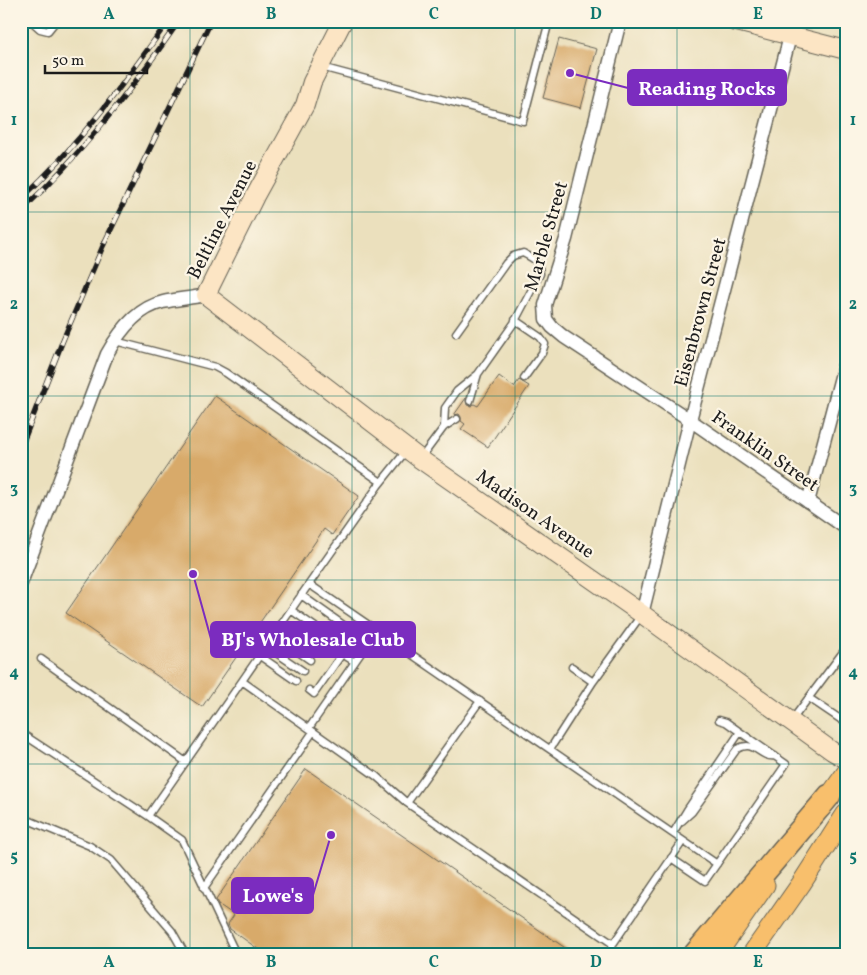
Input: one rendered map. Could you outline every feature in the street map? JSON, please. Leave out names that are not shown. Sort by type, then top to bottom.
[{"type":"highway","points":[[695,954],[829,796]]},
{"type":"main road","points":[[717,954],[846,773]]},
{"type":"main road","points":[[752,954],[801,884],[846,814]]},
{"type":"street","name":"Beltline Avenue","points":[[21,583],[103,362],[114,341],[133,318],[161,302],[206,295],[255,196],[305,105],[312,82],[343,21]]},
{"type":"street","name":"Marble Street","points":[[620,21],[566,239],[545,305],[546,319],[564,337],[690,420]]},
{"type":"street","points":[[733,21],[792,29],[846,50]]},
{"type":"street","name":"Eisenbrown Street","points":[[642,614],[690,420],[792,29]]},
{"type":"street","name":"Madison Avenue","points":[[206,295],[414,454],[846,759]]},
{"type":"street","points":[[808,502],[846,358]]},
{"type":"street","name":"Franklin Street","points":[[690,420],[846,528]]},
{"type":"lane","points":[[31,21],[40,30],[48,31],[56,21]]},
{"type":"lane","points":[[320,66],[523,121],[549,21]]},
{"type":"lane","points":[[444,427],[445,408],[457,391],[478,374],[515,320],[540,274],[539,265],[536,261],[523,253],[513,256],[456,333]]},
{"type":"lane","points":[[515,320],[540,337],[545,344],[542,352],[524,378]]},
{"type":"lane","points":[[114,341],[215,367],[226,372],[381,482]]},
{"type":"lane","points":[[470,401],[478,374]]},
{"type":"lane","points":[[148,816],[381,482],[444,427],[457,419]]},
{"type":"lane","points":[[309,584],[717,864]]},
{"type":"lane","points":[[301,595],[356,634],[333,661],[319,682],[314,694],[309,690]]},
{"type":"lane","points":[[291,610],[328,636]]},
{"type":"lane","points":[[550,750],[593,682],[642,614]]},
{"type":"lane","points":[[281,625],[318,650]]},
{"type":"lane","points":[[204,888],[377,630]]},
{"type":"lane","points":[[274,635],[310,660]]},
{"type":"lane","points":[[266,646],[303,671]]},
{"type":"lane","points":[[791,721],[846,648]]},
{"type":"lane","points":[[343,649],[354,662]]},
{"type":"lane","points":[[260,656],[296,681]]},
{"type":"lane","points":[[41,659],[186,762]]},
{"type":"lane","points":[[572,667],[593,682]]},
{"type":"lane","points":[[242,681],[376,776],[407,803],[613,944]]},
{"type":"lane","points":[[810,698],[843,721],[846,717]]},
{"type":"lane","points":[[407,803],[480,701]]},
{"type":"lane","points":[[671,858],[705,881],[786,764],[726,722],[719,720]]},
{"type":"lane","points":[[673,834],[740,732]]},
{"type":"lane","points":[[21,733],[182,840],[236,954]]},
{"type":"lane","points":[[679,824],[692,812],[736,749],[752,746],[768,757],[775,756]]},
{"type":"lane","points":[[21,817],[90,846],[111,860],[172,931],[185,954]]},
{"type":"lane","points":[[610,954],[613,944],[683,841]]},
{"type":"building","points":[[559,39],[597,49],[581,108],[543,98]]},
{"type":"building","points":[[499,376],[514,387],[519,380],[529,386],[488,447],[461,429],[465,424],[461,421],[459,414],[454,415],[466,398],[467,405],[471,406],[474,404],[478,406]]},
{"type":"building","points":[[215,396],[359,496],[332,535],[324,529],[202,707],[66,613]]},
{"type":"building","points":[[306,769],[574,954],[265,954],[230,929],[228,924],[234,915],[218,904],[216,900]]},
{"type":"railway","points":[[21,199],[81,136],[168,21]]},
{"type":"railway","points":[[21,211],[65,167],[105,120],[179,21]]},
{"type":"railway","points":[[21,447],[63,340],[103,246],[211,21]]},
{"type":"place","name":"Reading Rocks","points":[[570,73]]},
{"type":"place","name":"BJ's Wholesale Club","points":[[193,574]]},
{"type":"place","name":"Lowe's","points":[[331,835]]}]
